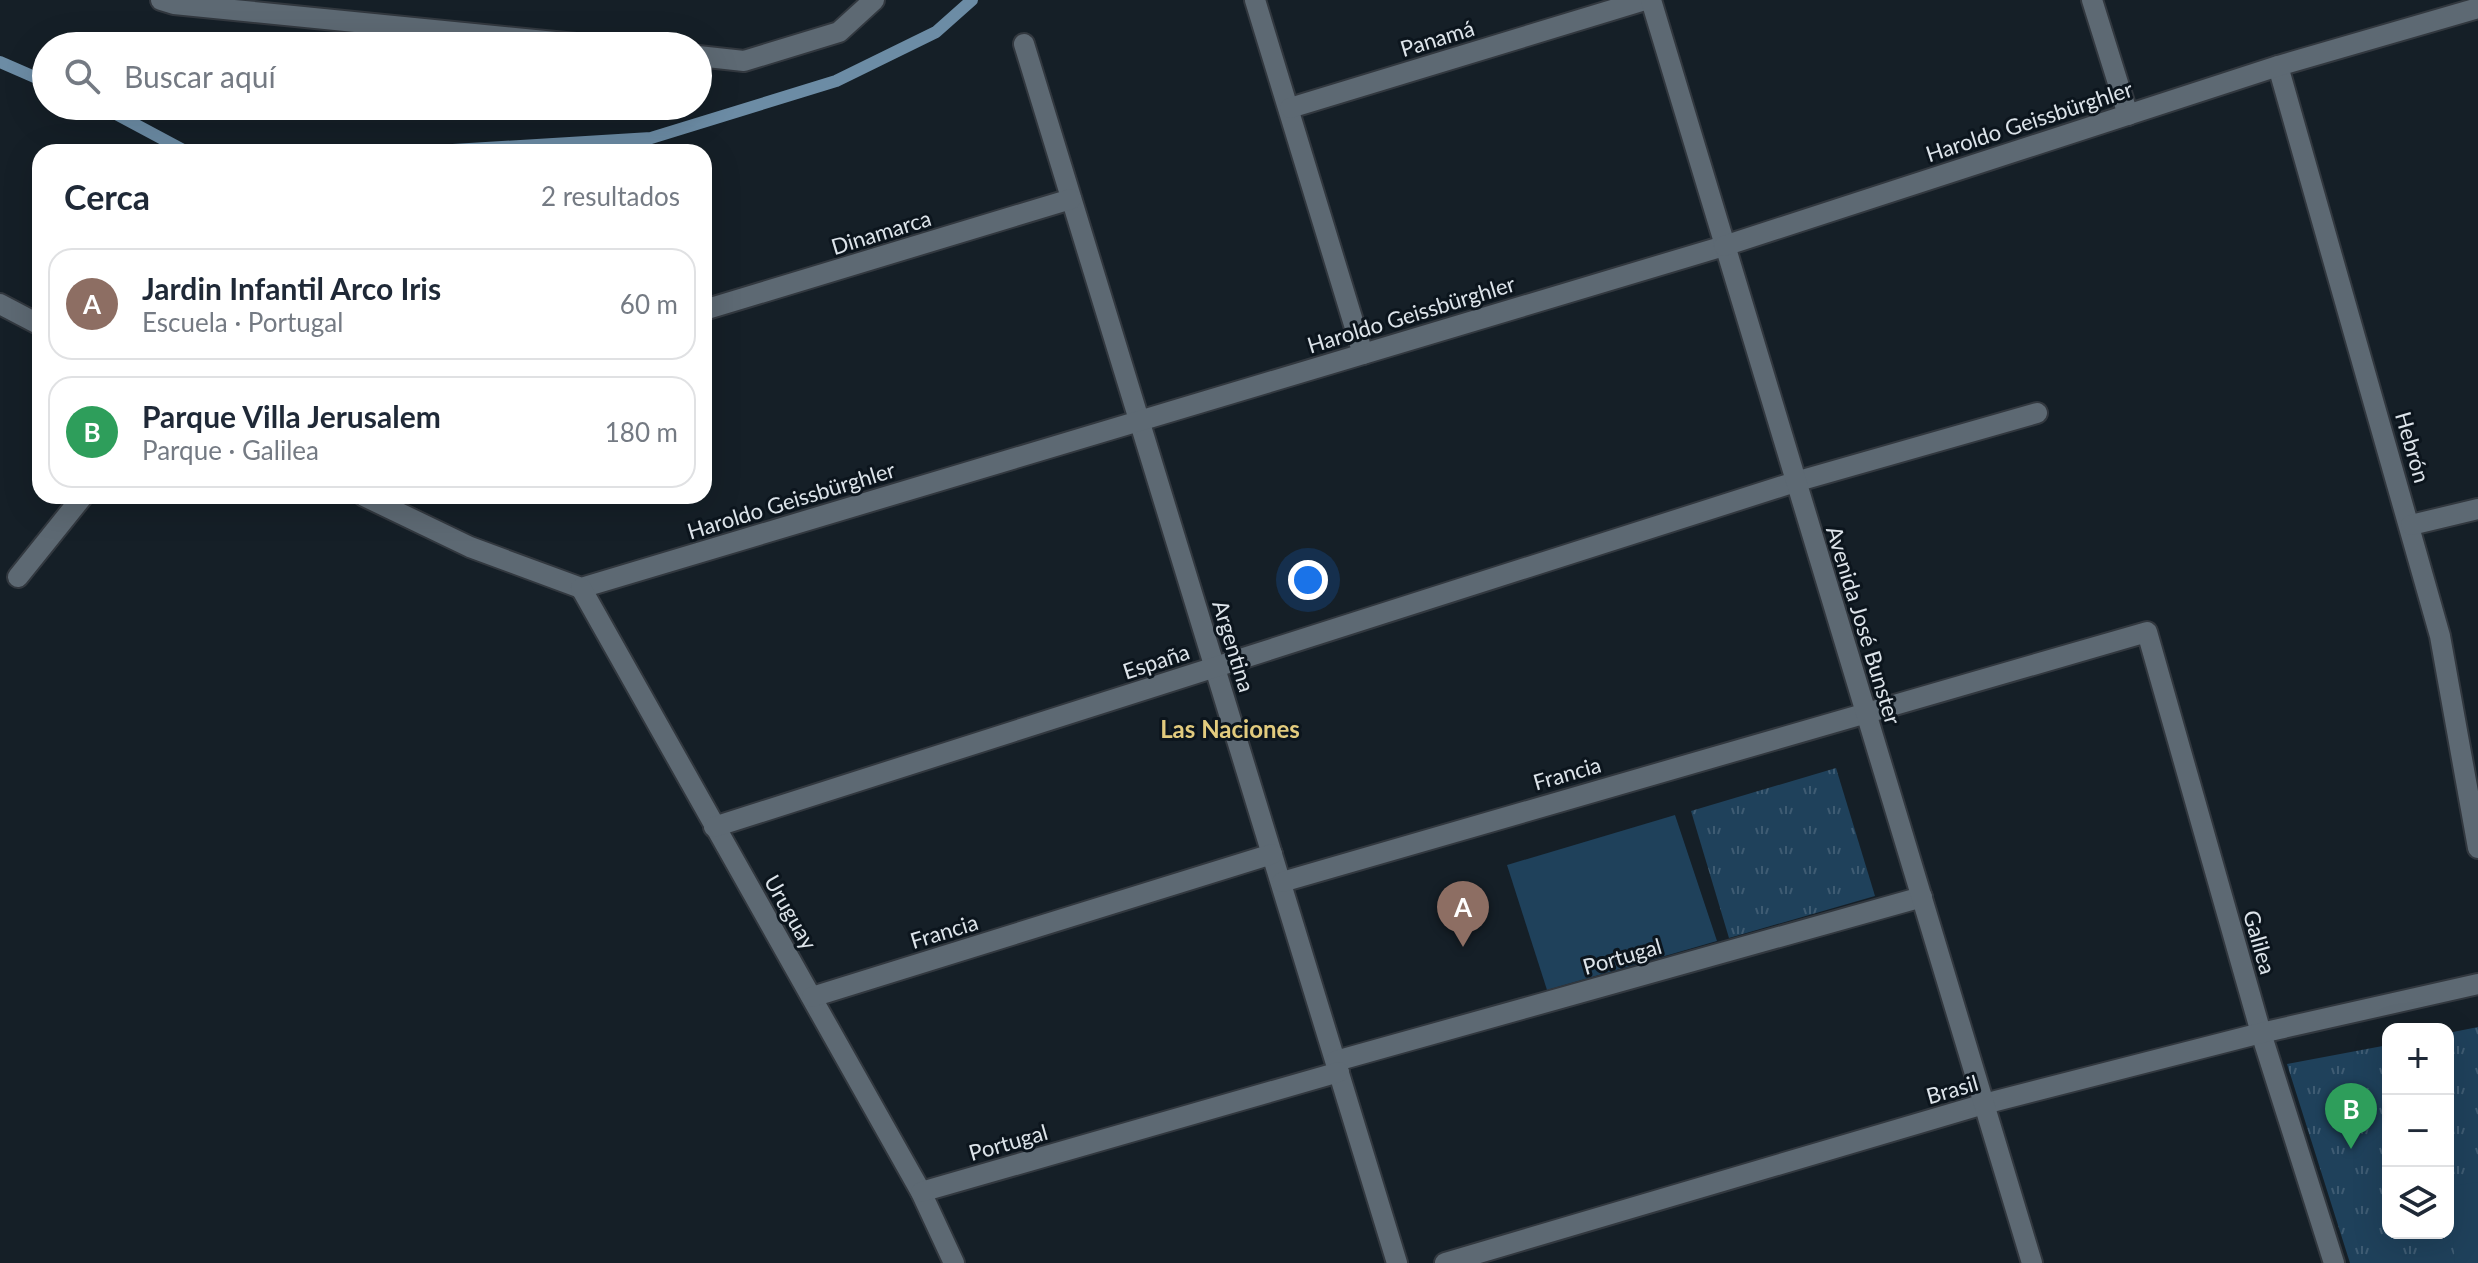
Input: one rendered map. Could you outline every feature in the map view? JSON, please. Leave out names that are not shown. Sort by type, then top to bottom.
[{"type":"street","points":[[161,0],[174,4],[455,32]]},
{"type":"street","points":[[712,58],[744,61],[839,32],[874,0]]},
{"type":"street","points":[[1255,0],[1363,354]]},
{"type":"street","name":"Panamá","points":[[1290,108],[1645,0]]},
{"type":"street","name":"Avenida José Bunster","points":[[1651,0],[2032,1263]]},
{"type":"street","points":[[2092,0],[2128,115]]},
{"type":"street","name":"Haroldo Geissbürghler","points":[[581,588],[1724,246],[2278,66],[2478,8]]},
{"type":"street","name":"Argentina","points":[[1024,44],[1397,1263]]},
{"type":"street","name":"Hebrón","points":[[2278,66],[2469,736],[2478,848]]},
{"type":"street","name":"Dinamarca","points":[[712,308],[1071,199]]},
{"type":"street","points":[[0,304],[32,321]]},
{"type":"street","name":"España","points":[[714,827],[1795,482],[2037,413]]},
{"type":"street","points":[[18,577],[77,504]]},
{"type":"street","points":[[381,504],[470,547],[581,588]]},
{"type":"street","points":[[2411,525],[2478,509]]},
{"type":"street","name":"Uruguay","points":[[581,588],[921,1192],[954,1263]]},
{"type":"street","name":"Francia","points":[[1282,882],[1865,711],[2147,632]]},
{"type":"street","name":"Galilea","points":[[2147,632],[2261,1033],[2334,1263]]},
{"type":"street","name":"Francia","points":[[812,997],[1272,854]]},
{"type":"street","name":"Portugal","points":[[921,1192],[1922,897]]},
{"type":"street","name":"Brasil","points":[[1445,1263],[1984,1104],[2261,1033],[2478,984]]},
{"type":"green space","points":[[1836,768],[1875,896],[1729,938],[1691,811]]},
{"type":"green space","points":[[1675,815],[1717,941],[1547,990],[1507,865]]},
{"type":"green space","points":[[2478,1027],[2478,1263],[2350,1263],[2287,1064],[2382,1046],[2382,1239],[2454,1239],[2454,1032]]},
{"type":"green space","points":[[2478,1182],[2478,1263],[2455,1263],[2454,1186]]},
{"type":"waterway","points":[[712,119],[836,81],[936,32],[972,0]]},
{"type":"waterway","points":[[0,62],[32,76]]},
{"type":"waterway","points":[[127,120],[172,144]]},
{"type":"waterway","points":[[552,144],[651,138],[709,120]]},
{"type":"place","name":"Jardin Infantil Arco Iris","points":[[1463,947]]},
{"type":"place","name":"Parque Villa Jerusalem","points":[[2351,1149]]},
{"type":"district","name":"Las Naciones","points":[[1230,728]]}]
